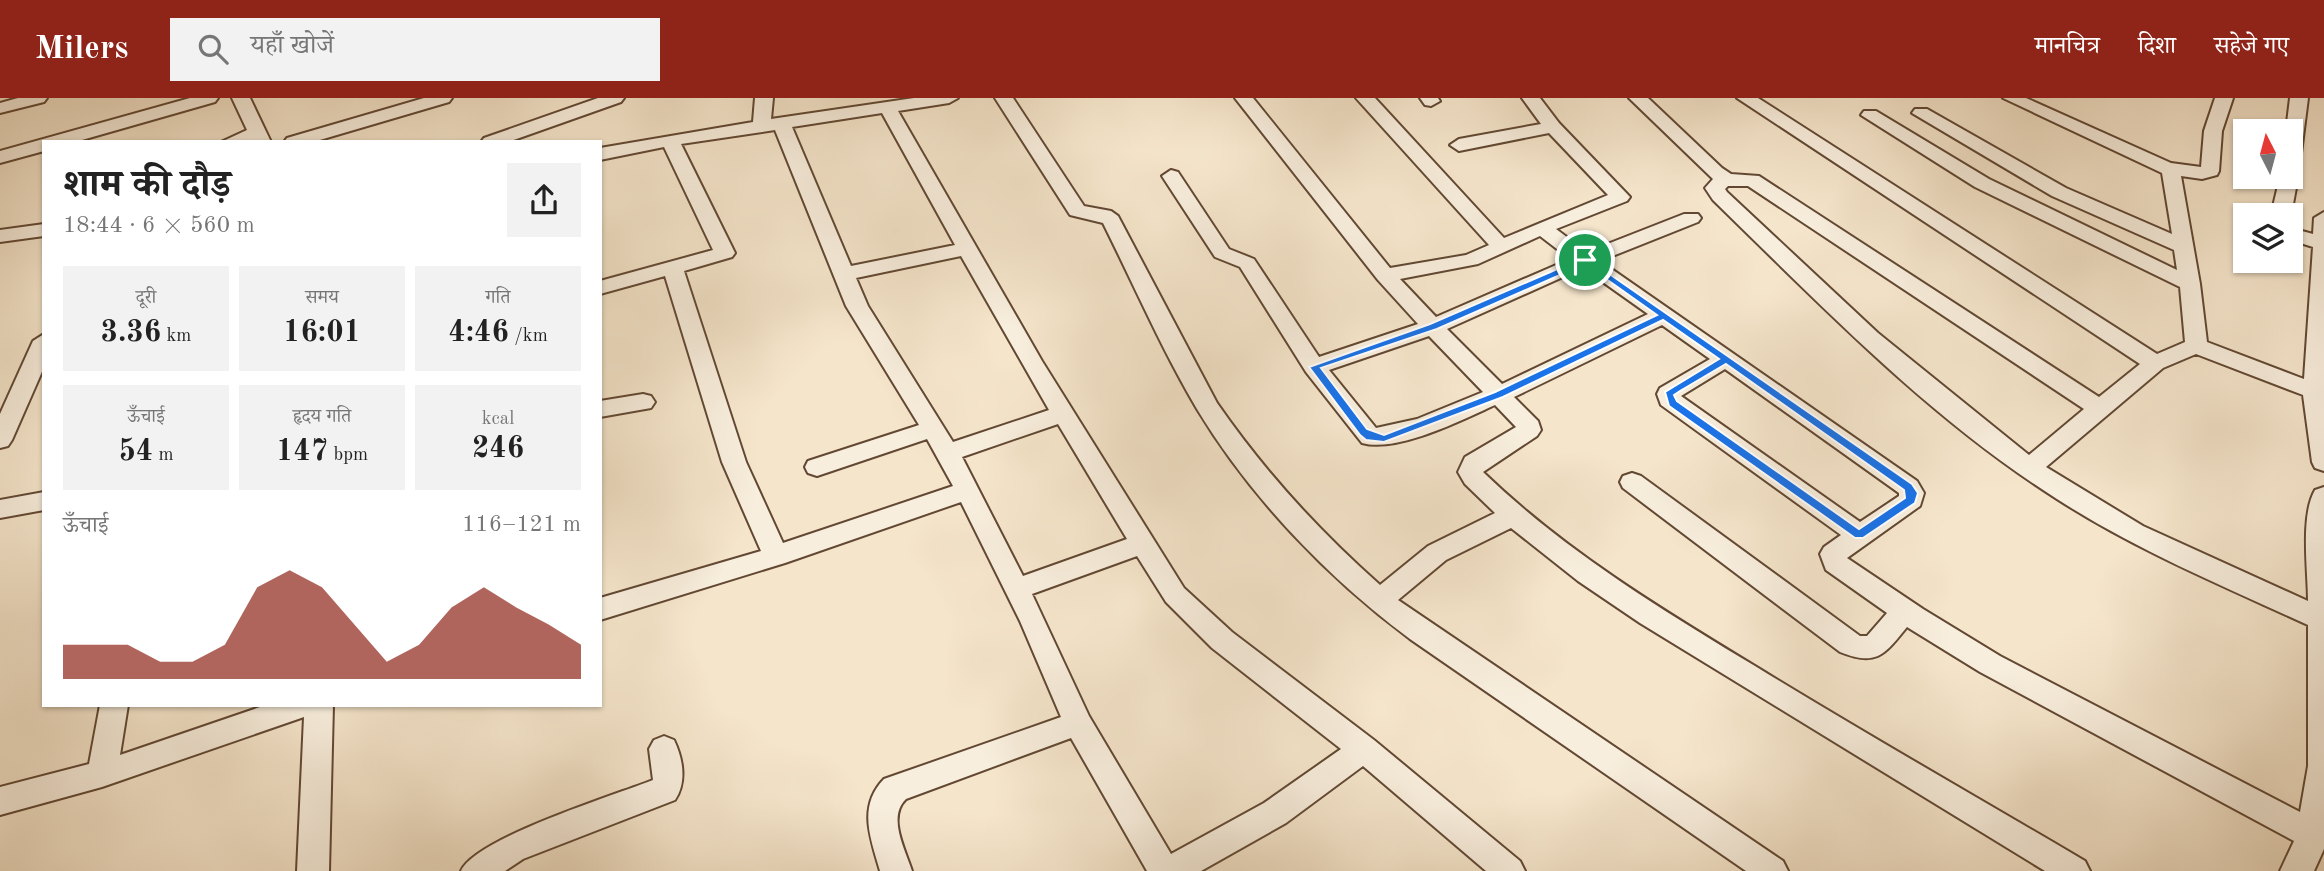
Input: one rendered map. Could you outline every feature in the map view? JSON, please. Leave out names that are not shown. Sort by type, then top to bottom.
[{"type":"street","points":[[0,108],[38,98]]},
{"type":"street","points":[[61,140],[209,98]]},
{"type":"street","points":[[241,98],[259,137],[242,140]]},
{"type":"street","points":[[299,140],[443,98]]},
{"type":"street","points":[[764,98],[772,125],[857,306],[948,453],[1016,589],[1078,723],[1164,871]]},
{"type":"street","points":[[602,154],[880,105],[949,98]]},
{"type":"street","points":[[1004,98],[1077,211],[1104,215],[1111,220],[1207,407],[1296,521],[1380,600],[1772,871]]},
{"type":"street","points":[[1244,98],[1385,275],[1528,423],[1530,430],[1474,463],[1470,472],[1512,516],[1571,563],[1634,605],[1793,705],[2074,871]]},
{"type":"street","points":[[1365,98],[1500,245]]},
{"type":"street","points":[[1385,275],[1471,260],[1500,245],[1620,197],[1553,127],[1531,98]]},
{"type":"street","points":[[1638,98],[1683,144],[1724,179],[1752,180],[2099,408]]},
{"type":"street","points":[[1745,98],[2155,363]]},
{"type":"street","points":[[2012,98],[2050,106],[2172,173],[2190,284],[2196,346]]},
{"type":"street","points":[[2167,168],[2202,173],[2210,171],[2213,131],[2224,98]]},
{"type":"street","points":[[2296,119],[2299,98]]},
{"type":"street","points":[[494,140],[604,100]]},
{"type":"street","points":[[880,105],[1165,583],[1190,611],[1282,688],[1364,749],[1499,868]]},
{"type":"street","points":[[1921,113],[2059,191],[2184,247]]},
{"type":"street","points":[[1870,115],[1983,183],[2190,284]]},
{"type":"street","points":[[1459,145],[1553,127]]},
{"type":"street","points":[[602,287],[720,257],[726,251],[670,140]]},
{"type":"street","points":[[0,157],[42,146]]},
{"type":"street","points":[[1171,176],[1222,253],[1247,263],[1314,367],[1364,432],[1377,439],[1392,436],[1499,395],[1664,315]]},
{"type":"street","points":[[1724,179],[1716,188],[1720,196],[1852,323],[1980,432],[2068,497],[2118,525],[2321,619]]},
{"type":"street","points":[[1314,367],[1433,327],[1585,260],[1690,218]]},
{"type":"street","points":[[1542,228],[1908,487],[1912,493],[1911,500],[1833,554],[1835,563],[1904,611],[2310,854],[2324,766],[2321,619],[2323,511]]},
{"type":"street","points":[[0,236],[42,230]]},
{"type":"street","points":[[2303,233],[2323,232],[2319,341],[2314,391],[2321,425],[2324,462]]},
{"type":"street","points":[[842,274],[967,249]]},
{"type":"street","points":[[673,269],[734,462],[776,555]]},
{"type":"street","points":[[0,440],[42,346]]},
{"type":"street","points":[[2029,468],[2155,363],[2196,346],[2314,391]]},
{"type":"street","points":[[1727,359],[1676,388],[1668,394],[1669,399],[1859,535]]},
{"type":"street","points":[[602,409],[643,402]]},
{"type":"street","points":[[948,453],[1065,413]]},
{"type":"street","points":[[817,467],[934,428]]},
{"type":"street","points":[[1632,482],[1850,645],[1860,648],[1875,646],[1904,611]]},
{"type":"street","points":[[602,607],[776,555],[966,491]]},
{"type":"street","points":[[0,509],[42,501]]},
{"type":"street","points":[[1380,600],[1437,554],[1512,516]]},
{"type":"street","points":[[1016,589],[1141,544]]},
{"type":"street","points":[[102,774],[114,707]]},
{"type":"street","points":[[0,801],[102,774],[294,707]]},
{"type":"street","points":[[313,871],[319,707]]},
{"type":"street","points":[[896,871],[881,814],[886,796],[895,789],[1078,723]]},
{"type":"street","points":[[477,871],[512,849],[664,790],[669,783],[664,749]]},
{"type":"street","points":[[1171,871],[1275,813],[1364,749]]},
{"type":"route","points":[[1585,260],[1433,327],[1314,367],[1364,432],[1370,437],[1384,439],[1499,395],[1664,315],[1727,359],[1668,394],[1673,403],[1859,535],[1911,500],[1912,493],[1908,487],[1727,359],[1585,260]]}]
